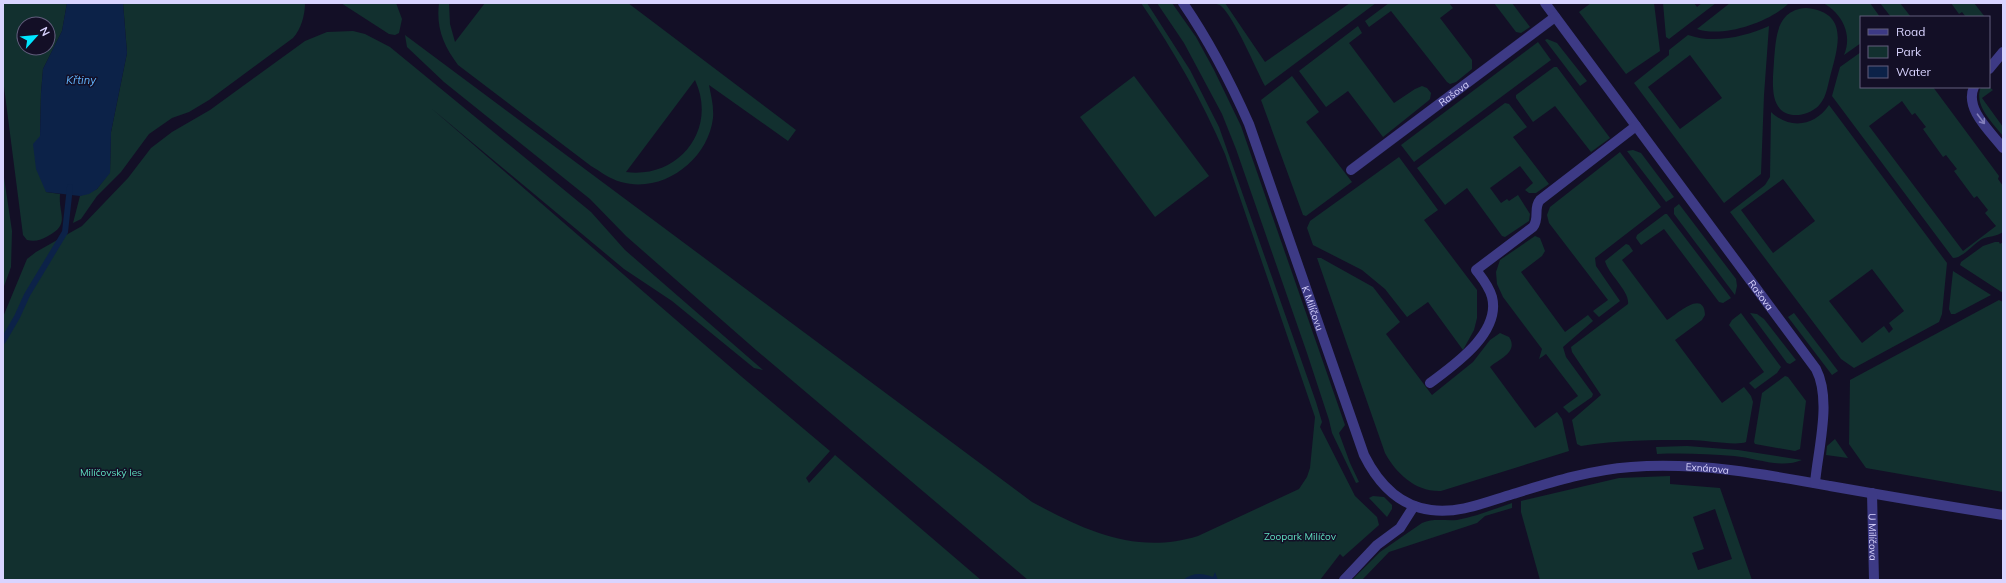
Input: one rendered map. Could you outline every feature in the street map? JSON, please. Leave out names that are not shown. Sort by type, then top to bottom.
[{"type":"street","name":"K Milíčovu","points":[[1183,3],[1229,79],[1249,124],[1364,455],[1370,468],[1387,490],[1400,500],[1414,506]]},
{"type":"street","name":"Rašova","points":[[1545,3],[1816,368],[1821,378],[1823,409],[1814,483]]},
{"type":"street","name":"Rašova","points":[[1351,170],[1556,17]]},
{"type":"street","points":[[1990,67],[2003,52]]},
{"type":"street","points":[[1974,88],[1972,96],[1974,110],[2003,148]]},
{"type":"street","points":[[1430,383],[1467,355],[1476,344],[1488,324],[1492,307],[1492,298],[1486,284],[1476,270],[1533,227],[1537,219],[1536,206],[1540,200],[1636,126]]},
{"type":"street","name":"Exnárova","points":[[1414,506],[1431,510],[1461,509],[1582,474],[1633,467],[1673,466],[1719,468],[1744,471],[2003,515]]},
{"type":"street","name":"U Milíčova","points":[[1872,493],[1874,580]]},
{"type":"street","points":[[1344,580],[1377,546],[1400,528],[1414,506]]},
{"type":"green space","points":[[3,3],[67,3],[62,31],[56,43],[56,16],[16,16],[16,56],[50,56],[43,69],[40,136],[46,192],[60,194],[62,218],[59,227],[55,232],[45,237],[33,241],[27,240],[23,235],[3,79]]},
{"type":"green space","points":[[123,3],[305,3],[302,22],[293,38],[209,100],[189,112],[172,118],[149,134],[121,172],[97,196],[81,219],[73,223],[80,196],[97,189],[110,172],[111,132],[127,53]]},
{"type":"green space","points":[[341,3],[396,3],[402,19],[399,33],[395,35],[389,34]]},
{"type":"green space","points":[[439,3],[449,3],[450,24],[455,42],[485,3],[628,3],[796,130],[788,141],[709,85],[713,105],[713,118],[709,133],[693,160],[681,170],[667,178],[652,183],[637,184],[617,181],[591,166],[458,65],[448,50],[442,36],[438,12]],"holes":[[[695,80],[701,98],[701,116],[697,132],[689,147],[677,159],[662,167],[645,172],[626,172]]]},
{"type":"green space","name":"Zoopark Milíčov","points":[[1141,3],[1147,3],[1190,70],[1219,127],[1316,402],[1322,422],[1320,427],[1355,496],[1377,517],[1379,525],[1343,557],[1340,554],[1320,580],[1028,580],[756,350],[626,236],[590,199],[444,82],[407,47],[405,35],[1032,502],[1052,513],[1092,531],[1132,541],[1154,543],[1175,541],[1198,536],[1299,489],[1307,477],[1310,468],[1315,417],[1225,154],[1207,114],[1187,76]]},
{"type":"green space","points":[[1157,3],[1172,3],[1196,37],[1241,126],[1345,425],[1339,433],[1359,482],[1356,483],[1332,433],[1307,353],[1236,149],[1222,114],[1184,43]]},
{"type":"green space","points":[[1207,3],[1225,3],[1265,62],[1350,3],[1376,3],[1265,86],[1238,32],[1226,12],[1220,5]]},
{"type":"green space","points":[[1389,3],[1449,3],[1453,8],[1440,18],[1472,60],[1472,69],[1456,82],[1450,84],[1447,82],[1391,11],[1369,27],[1365,21]]},
{"type":"green space","points":[[1494,3],[1512,3],[1530,27],[1521,33],[1516,32]]},
{"type":"green space","points":[[1591,3],[1654,3],[1660,51],[1626,74],[1579,12]]},
{"type":"green space","points":[[1663,3],[1694,3],[1697,7],[1702,3],[1716,3],[1669,39],[1666,37]]},
{"type":"green space","points":[[1730,3],[1789,3],[1781,10],[1758,22],[1733,30],[1708,31],[1697,29]]},
{"type":"green space","points":[[1823,3],[1870,3],[1879,16],[1860,16],[1860,44],[1844,55],[1847,40],[1844,25],[1830,7]]},
{"type":"green space","points":[[1880,3],[1900,3],[1910,16],[1890,16]]},
{"type":"green space","points":[[1951,3],[1974,3],[1984,16],[1965,16],[1962,12],[1959,14]]},
{"type":"green space","points":[[1806,8],[1819,11],[1829,16],[1837,31],[1838,41],[1826,93],[1820,104],[1805,114],[1789,114],[1781,110],[1774,96],[1773,78],[1777,35],[1783,20],[1789,14],[1796,10]]},
{"type":"green space","points":[[1358,26],[1362,33],[1349,43],[1394,103],[1422,86],[1427,88],[1431,93],[1428,101],[1383,137],[1348,91],[1326,107],[1299,71]]},
{"type":"green space","points":[[1769,26],[1764,95],[1761,174],[1724,203],[1634,83],[1669,55],[1669,50],[1688,35],[1698,38],[1718,39],[1739,36]],"holes":[[[1690,55],[1722,98],[1680,129],[1648,87]]]},
{"type":"green space","name":"Milíčovský les","points":[[353,31],[365,34],[390,47],[591,212],[625,250],[763,370],[754,368],[672,301],[624,269],[431,108],[742,377],[830,451],[806,478],[809,483],[835,455],[981,580],[3,580],[3,317],[27,259],[36,252],[82,226],[128,178],[151,148],[172,132],[210,110],[305,41],[327,32]]},
{"type":"green space","points":[[1547,39],[1557,43],[1587,81],[1580,86],[1545,40]]},
{"type":"green space","points":[[1538,42],[1551,60],[1414,162],[1401,145]]},
{"type":"green space","points":[[1860,53],[1860,88],[1934,88],[1999,176],[1998,179],[2003,186],[2003,232],[1998,235],[1982,239],[1960,256],[1953,258],[1832,96],[1840,67]],"holes":[[[1902,101],[1912,115],[1915,113],[1926,127],[1923,129],[1943,157],[1946,155],[1957,169],[1954,171],[1974,198],[1977,196],[1988,210],[1985,213],[1996,226],[1963,251],[1869,126]]]},
{"type":"green space","points":[[1554,67],[1557,67],[1610,138],[1591,152],[1555,106],[1533,122],[1516,98],[1516,95]]},
{"type":"green space","points":[[1134,76],[1209,176],[1155,217],[1080,117]]},
{"type":"green space","points":[[1292,76],[1319,112],[1306,122],[1352,182],[1306,216],[1303,215],[1261,100]]},
{"type":"green space","points":[[1981,88],[1990,88],[1993,90],[1982,98],[2003,127],[2003,136],[1985,113],[1979,94]]},
{"type":"green space","points":[[1505,103],[1509,104],[1527,127],[1513,137],[1549,184],[1536,193],[1529,193],[1525,190],[1533,183],[1520,166],[1490,188],[1501,203],[1507,199],[1509,201],[1518,195],[1530,214],[1529,221],[1505,237],[1502,236],[1467,188],[1445,205],[1417,168]]},
{"type":"green space","points":[[1829,105],[1947,263],[1942,314],[1939,322],[1854,368],[1841,359],[1730,212],[1765,185],[1770,177],[1771,112],[1778,118],[1786,121],[1802,123],[1810,121],[1823,112]],"holes":[[[1783,179],[1815,221],[1773,253],[1741,210]],[[1872,269],[1904,311],[1889,323],[1893,329],[1889,333],[1884,326],[1862,343],[1829,301]]]},
{"type":"green space","points":[[1633,150],[1641,153],[1674,197],[1666,202],[1627,151]]},
{"type":"green space","points":[[1620,152],[1661,207],[1595,258],[1596,266],[1620,301],[1599,317],[1593,311],[1608,300],[1549,223],[1547,215],[1550,207]]},
{"type":"green space","points":[[1399,157],[1438,210],[1424,220],[1477,290],[1477,318],[1474,330],[1463,350],[1428,302],[1407,317],[1385,289],[1362,270],[1313,245],[1307,228],[1310,221]]},
{"type":"green space","points":[[3,171],[12,231],[11,267],[3,289]]},
{"type":"green space","points":[[1679,204],[1736,279],[1737,286],[1735,295],[1674,214],[1674,208]]},
{"type":"green space","points":[[1667,214],[1731,298],[1723,303],[1719,302],[1664,229],[1641,245],[1636,238],[1637,235]]},
{"type":"green space","points":[[1535,236],[1540,238],[1545,251],[1542,256],[1521,272],[1565,332],[1588,315],[1593,321],[1563,347],[1566,357],[1593,394],[1592,397],[1569,413],[1563,407],[1578,396],[1546,354],[1539,359],[1542,349],[1503,297],[1497,284],[1496,272],[1500,260]]},
{"type":"green space","points":[[1999,242],[2000,244],[2003,242],[2003,293],[1960,265],[1961,262],[1983,246]]},
{"type":"green space","points":[[1626,244],[1629,245],[1633,251],[1622,260],[1667,320],[1695,303],[1700,304],[1703,307],[1705,315],[1702,320],[1675,340],[1722,403],[1744,387],[1751,396],[1753,402],[1746,442],[1735,443],[1697,440],[1663,440],[1622,441],[1581,446],[1577,444],[1572,420],[1601,395],[1572,352],[1571,347],[1628,304],[1626,294],[1605,261]]},
{"type":"green space","points":[[1317,258],[1321,258],[1373,287],[1400,322],[1386,334],[1432,395],[1473,362],[1490,340],[1500,333],[1509,337],[1512,347],[1510,351],[1507,355],[1490,367],[1535,428],[1557,412],[1562,419],[1569,451],[1441,491],[1423,488],[1407,480],[1395,468],[1385,453]]},
{"type":"green space","points":[[1953,271],[1991,295],[1955,314],[1951,314],[1949,309]]},
{"type":"green space","points":[[1999,300],[2003,302],[2003,492],[1866,468],[1849,444],[1850,380]]},
{"type":"green space","points":[[1741,313],[1781,367],[1777,373],[1755,389],[1749,383],[1764,372],[1729,325],[1732,320]]},
{"type":"green space","points":[[1750,313],[1757,314],[1764,319],[1796,360],[1790,364],[1787,363]]},
{"type":"green space","points":[[1794,313],[1838,371],[1832,375],[1788,317]]},
{"type":"green space","points":[[1785,376],[1788,377],[1806,401],[1800,449],[1795,451],[1755,444],[1754,442],[1762,393]]},
{"type":"green space","points":[[1835,439],[1848,458],[1826,455],[1827,446]]},
{"type":"green space","points":[[1687,446],[1738,450],[1802,460],[1777,463],[1734,456],[1657,454],[1656,447]]},
{"type":"green space","points":[[1670,476],[1670,484],[1720,488],[1752,580],[1540,580],[1521,512],[1521,501],[1619,478]],"holes":[[[1715,509],[1732,559],[1698,570],[1692,553],[1704,549],[1693,517]]]},
{"type":"green space","points":[[1373,496],[1384,497],[1392,505],[1392,509],[1387,517],[1369,498]]},
{"type":"green space","points":[[1512,503],[1512,508],[1485,516],[1477,523],[1389,552],[1362,580],[1352,580],[1380,552],[1426,521],[1464,519]]},
{"type":"water","name":"Křtiny","points":[[67,3],[123,3],[127,53],[111,132],[110,173],[97,189],[89,194],[80,196],[46,192],[36,169],[33,144],[40,136],[43,69],[50,56],[56,56],[56,43],[62,31]]},
{"type":"water","points":[[1215,572],[1218,580],[1183,580],[1194,574],[1213,577]]},
{"type":"waterway","points":[[3,341],[17,317],[27,295],[65,232],[70,187]]}]
